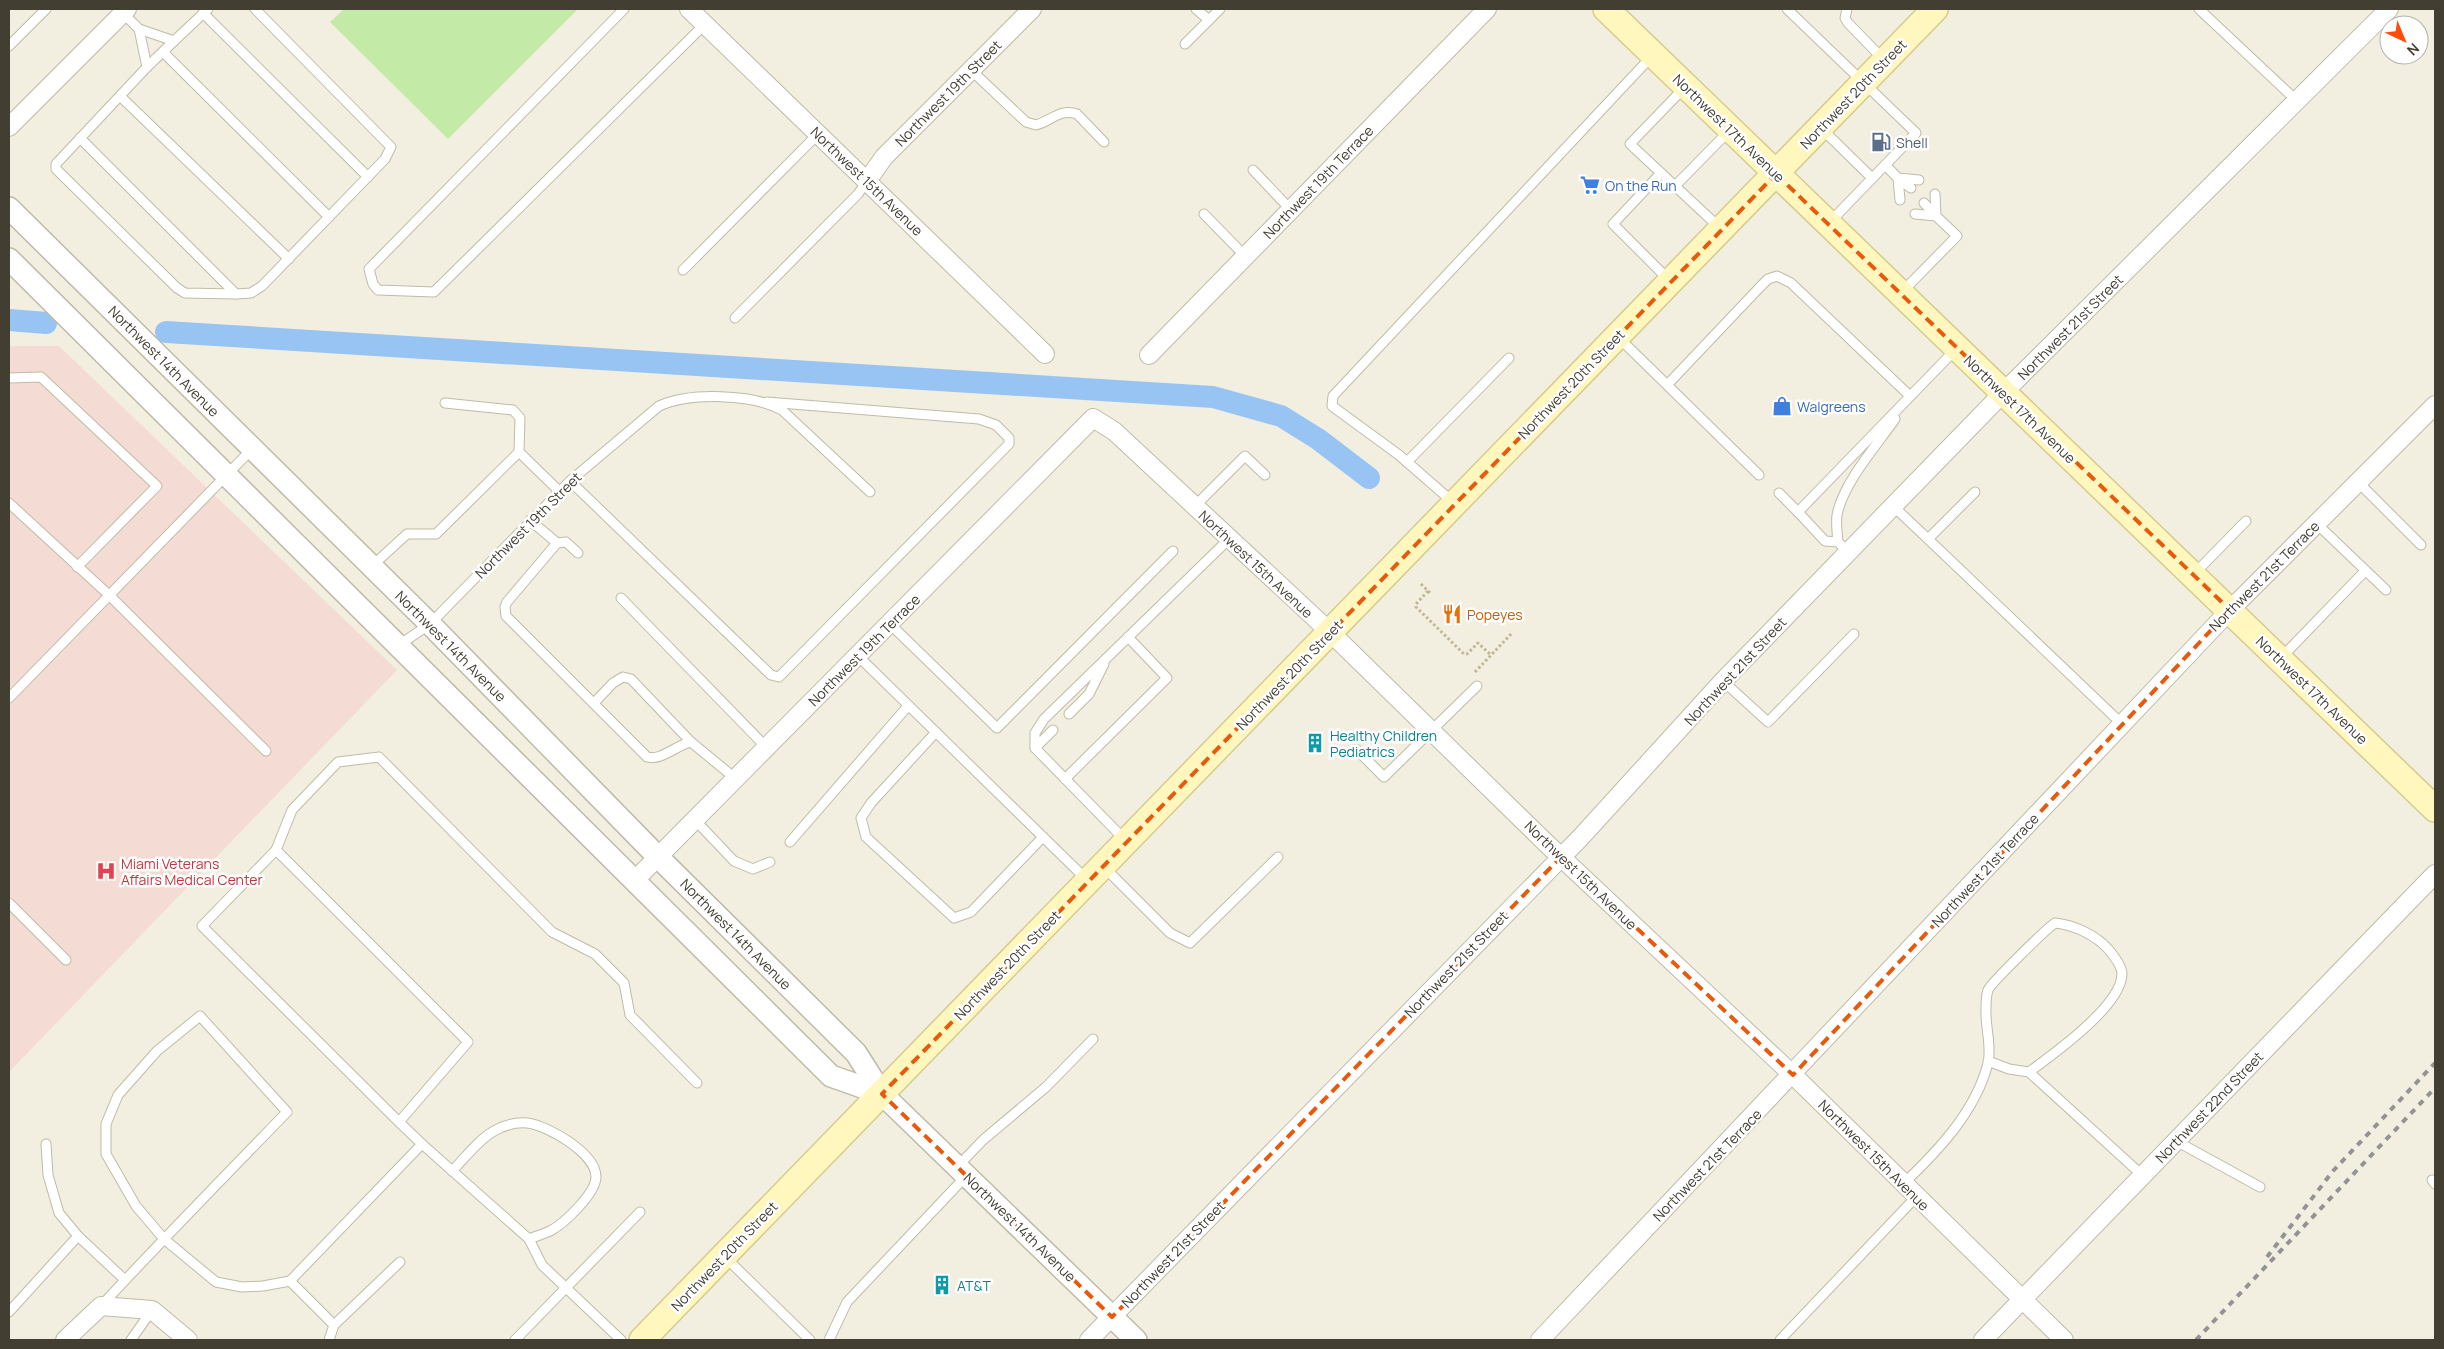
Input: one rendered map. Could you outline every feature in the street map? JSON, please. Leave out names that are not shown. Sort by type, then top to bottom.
[{"type":"main road","name":"Northwest 17th Avenue","points":[[1606,9],[2435,809]]},
{"type":"main road","name":"Northwest 20th Street","points":[[642,1340],[1935,9]]},
{"type":"street","name":"Northwest 15th Avenue","points":[[690,9],[1045,354]]},
{"type":"street","name":"Northwest 19th Street","points":[[867,181],[878,163],[1032,9]]},
{"type":"street","name":"Northwest 19th Terrace","points":[[1149,355],[1486,9]]},
{"type":"street","name":"Northwest 21st Street","points":[[1089,1340],[1561,857],[1673,739],[1843,547],[1893,506],[2003,393],[2389,9]]},
{"type":"street","points":[[9,127],[125,11]]},
{"type":"street","name":"Northwest 14th Avenue","points":[[9,208],[430,624],[658,857],[856,1053],[882,1094],[1136,1340]]},
{"type":"street","name":"Northwest 14th Avenue","points":[[9,259],[831,1076],[882,1094]]},
{"type":"street","name":"Northwest 21st Terrace","points":[[1540,1340],[1793,1075],[2230,610],[2435,405]]},
{"type":"street","name":"Northwest 15th Avenue","points":[[1093,418],[1114,430],[1228,539],[1330,632],[1561,857],[1793,1075],[2064,1340]]},
{"type":"street","name":"Northwest 19th Terrace","points":[[634,881],[1093,418]]},
{"type":"street","name":"Northwest 22nd Street","points":[[1982,1340],[2435,874]]},
{"type":"street","points":[[65,1340],[101,1306],[152,1310],[188,1340]]},
{"type":"lane","points":[[9,46],[46,9]]},
{"type":"lane","points":[[255,9],[391,148],[390,153],[368,177],[262,286],[251,293],[185,293],[177,288],[56,169],[56,164],[80,138],[147,68],[206,11],[368,177]]},
{"type":"lane","points":[[624,9],[369,269],[373,284],[378,290],[434,292],[705,24]]},
{"type":"lane","points":[[1196,9],[1208,20]]},
{"type":"lane","points":[[1186,44],[1220,9]]},
{"type":"lane","points":[[1787,9],[1916,133],[1828,224]]},
{"type":"lane","points":[[1847,9],[1845,18],[1848,23],[1885,60]]},
{"type":"lane","points":[[2199,9],[2297,101]]},
{"type":"lane","points":[[125,11],[138,29],[147,68]]},
{"type":"lane","points":[[138,29],[174,41]]},
{"type":"lane","points":[[163,52],[329,218]]},
{"type":"lane","points":[[1455,504],[1407,462],[1332,406],[1333,396],[1653,54]]},
{"type":"lane","points":[[972,70],[1026,122],[1036,125],[1057,114],[1071,112],[1077,114],[1104,142]]},
{"type":"lane","points":[[1686,86],[1630,144],[1721,229]]},
{"type":"lane","points":[[120,96],[289,258]]},
{"type":"lane","points":[[1820,128],[1872,178]]},
{"type":"lane","points":[[1675,186],[1730,130]]},
{"type":"lane","points":[[684,270],[818,134]]},
{"type":"lane","points":[[80,138],[236,294]]},
{"type":"lane","points":[[1885,165],[1911,188]]},
{"type":"lane","points":[[1253,170],[1291,210]]},
{"type":"lane","points":[[1661,173],[1613,224],[1671,281]]},
{"type":"lane","points":[[1898,178],[1919,180]]},
{"type":"lane","points":[[1898,178],[1900,200]]},
{"type":"lane","points":[[735,318],[858,194],[867,181]]},
{"type":"lane","points":[[1935,194],[1936,216]]},
{"type":"lane","points":[[1900,294],[1957,236],[1924,203]]},
{"type":"lane","points":[[1204,214],[1246,257]]},
{"type":"lane","points":[[1915,214],[1936,216]]},
{"type":"lane","points":[[1668,384],[1760,287],[1768,279],[1776,276],[1791,283],[1910,396]]},
{"type":"lane","points":[[1618,336],[1759,475]]},
{"type":"lane","points":[[1798,512],[1957,348]]},
{"type":"lane","points":[[1407,462],[1509,358]]},
{"type":"lane","points":[[9,378],[41,377],[157,486],[77,567]]},
{"type":"lane","points":[[1843,547],[1837,515],[1844,497],[1855,476],[1910,396]]},
{"type":"lane","name":"Northwest 19th Street","points":[[399,645],[430,624],[559,491],[659,406],[670,401],[698,397],[767,402]]},
{"type":"lane","points":[[570,481],[770,676],[779,677],[1009,444],[1009,438],[996,425],[980,419],[767,402]]},
{"type":"lane","points":[[767,402],[782,410],[870,492]]},
{"type":"lane","points":[[372,567],[407,534],[436,534],[519,452],[520,418],[513,410],[445,403]]},
{"type":"lane","points":[[9,698],[252,449]]},
{"type":"lane","points":[[519,452],[559,491]]},
{"type":"lane","points":[[1194,506],[1246,456],[1265,475]]},
{"type":"lane","points":[[2358,482],[2421,545]]},
{"type":"lane","points":[[1928,539],[1975,492]]},
{"type":"lane","points":[[1779,494],[1826,541],[1843,547]]},
{"type":"lane","points":[[9,503],[109,595],[266,751]]},
{"type":"lane","points":[[1893,506],[2122,724]]},
{"type":"lane","points":[[530,520],[556,543]]},
{"type":"lane","points":[[2193,575],[2246,521]]},
{"type":"lane","points":[[2316,523],[2386,590]]},
{"type":"lane","points":[[1127,842],[1035,748],[1035,733],[1044,719],[1228,539]]},
{"type":"lane","points":[[578,553],[566,542],[556,543],[507,602],[505,607],[506,616],[647,756],[659,757],[682,744],[691,742]]},
{"type":"lane","points":[[890,624],[997,728],[1173,551]]},
{"type":"lane","points":[[2280,659],[2365,571]]},
{"type":"lane","points":[[621,598],[767,748]]},
{"type":"lane","points":[[1723,681],[1768,722],[1854,634]]},
{"type":"lane","points":[[1065,779],[1167,678],[1128,637]]},
{"type":"lane","points":[[858,656],[1043,837],[1096,874],[1170,933],[1190,943],[1278,857]]},
{"type":"lane","points":[[1069,714],[1089,694],[1108,657]]},
{"type":"lane","points":[[594,703],[613,683],[623,677],[630,679],[691,742],[736,779]]},
{"type":"lane","points":[[1356,749],[1384,777],[1433,732],[1477,686]]},
{"type":"lane","points":[[790,842],[908,706]]},
{"type":"lane","points":[[1035,748],[1052,730]]},
{"type":"lane","points":[[936,732],[871,803],[861,818],[866,838],[954,918],[971,912],[1043,837]]},
{"type":"lane","points":[[621,1340],[542,1265],[529,1239],[399,1122],[202,926],[276,850],[292,810],[338,762],[379,757],[552,932],[595,954],[624,983],[630,1015],[697,1083]]},
{"type":"lane","points":[[695,820],[734,861],[753,869],[770,862]]},
{"type":"lane","points":[[276,850],[468,1042],[399,1122]]},
{"type":"lane","points":[[9,903],[66,960]]},
{"type":"lane","points":[[1903,1184],[1934,1154],[1961,1119],[1980,1084],[1988,1062],[1986,1010],[1988,990],[2044,930],[2055,923],[2066,924],[2104,945],[2122,971],[2121,979],[2102,1011],[2082,1032],[2029,1072]]},
{"type":"lane","points":[[101,1306],[164,1239],[287,1112],[200,1016],[157,1051],[118,1095],[106,1124],[106,1154],[136,1206],[164,1239],[216,1282],[242,1287],[263,1286],[290,1281],[422,1144]]},
{"type":"lane","points":[[829,1340],[847,1302],[962,1170],[983,1140],[1046,1087],[1093,1039]]},
{"type":"lane","points":[[1988,1062],[2010,1069],[2029,1072],[2142,1175]]},
{"type":"lane","points":[[452,1171],[494,1132],[510,1125],[526,1123],[559,1134],[582,1154],[592,1165],[596,1176],[592,1188],[572,1214],[551,1230],[529,1239]]},
{"type":"lane","points":[[2176,1141],[2260,1187]]},
{"type":"lane","points":[[46,1144],[48,1175],[59,1213],[78,1236],[125,1280]]},
{"type":"lane","points":[[1780,1340],[1916,1196]]},
{"type":"lane","points":[[515,1340],[640,1212]]},
{"type":"lane","points":[[9,1312],[78,1236]]},
{"type":"lane","points":[[724,1256],[810,1340]]},
{"type":"lane","points":[[329,1340],[334,1325],[400,1262]]},
{"type":"lane","points":[[290,1281],[334,1325]]},
{"type":"lane","points":[[131,1340],[152,1310]]},
{"type":"path","points":[[1421,584],[1429,592],[1416,604],[1416,607],[1464,654],[1467,654],[1478,643],[1491,655]]},
{"type":"path","points":[[1469,678],[1512,633]]},
{"type":"highlighted area","points":[[1776,174],[2230,610],[1793,1075],[1561,857],[1112,1317],[882,1094]]},
{"type":"shaded area","name":"Miami Veterans Affairs Medical Center","points":[[9,346],[59,346],[397,670],[9,1072]]},
{"type":"green space","points":[[344,9],[578,9],[448,139],[330,22]]},
{"type":"waterway","points":[[9,320],[46,323]]},
{"type":"waterway","points":[[166,332],[1213,397],[1281,416],[1318,439],[1369,478]]},
{"type":"railway","points":[[2267,1257],[2333,1171],[2435,1063]]},
{"type":"railway","points":[[2196,1340],[2435,1088]]},
{"type":"place","name":"Shell","points":[[1881,142]]},
{"type":"place","name":"On the Run","points":[[1590,185]]},
{"type":"place","name":"Walgreens","points":[[1782,406]]},
{"type":"place","name":"Popeyes","points":[[1452,614]]},
{"type":"place","name":"Healthy Children Pediatrics","points":[[1315,743]]},
{"type":"place","name":"Miami Veterans Affairs Medical Center","points":[[106,871]]},
{"type":"place","name":"AT&T","points":[[942,1285]]}]
